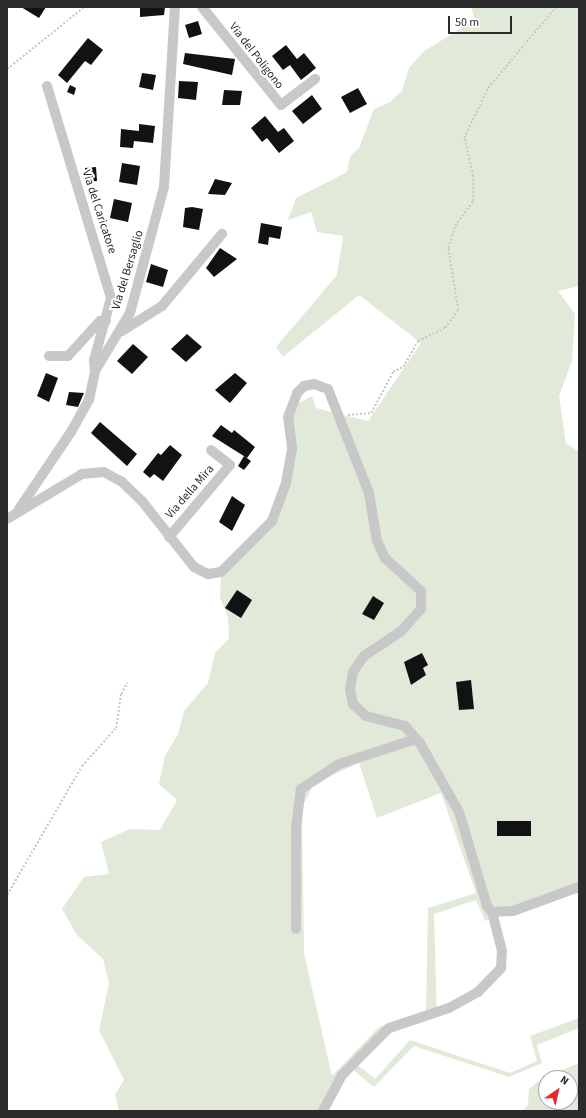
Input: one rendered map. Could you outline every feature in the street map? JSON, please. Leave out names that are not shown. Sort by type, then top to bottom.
[{"type":"street","name":"Via del Bersaglio","points":[[18,512],[71,432],[89,400],[95,371],[122,331],[164,187],[175,7]]},
{"type":"street","name":"Via del Poligono","points":[[202,7],[281,105],[315,79]]},
{"type":"street","name":"Via del Caricatore","points":[[47,86],[107,280],[111,298],[106,321],[94,360],[95,371]]},
{"type":"street","points":[[122,331],[162,306],[222,234]]},
{"type":"street","points":[[49,356],[68,356],[100,321],[106,321]]},
{"type":"street","points":[[7,519],[82,474],[104,472],[122,482],[142,501],[194,567],[208,574],[222,572],[272,521],[286,483],[292,448],[288,417],[298,393],[304,386],[314,384],[328,389],[340,415],[369,493],[377,541],[386,558],[421,591],[421,609],[400,632],[364,656],[353,672],[350,689],[353,704],[366,716],[405,726],[416,739],[459,812],[486,906],[492,912],[502,951],[501,968],[478,992],[461,1002],[389,1028],[342,1074],[323,1111]]},
{"type":"street","name":"Via della Mira","points":[[169,537],[230,465],[211,450]]},
{"type":"street","points":[[296,929],[296,828],[301,789],[316,777],[363,753],[416,739]]},
{"type":"street","points":[[492,912],[513,911],[579,887]]},
{"type":"path","points":[[7,69],[84,7]]},
{"type":"path","points":[[340,415],[371,413],[393,372],[403,366],[418,341],[445,328],[458,310],[448,248],[455,226],[474,201],[473,176],[464,138],[488,88],[556,7]]},
{"type":"path","points":[[7,895],[82,766],[116,728],[121,694],[127,683]]},
{"type":"green space","points":[[471,7],[579,7],[579,286],[558,291],[575,314],[572,361],[559,396],[566,443],[579,452],[579,889],[485,921],[476,900],[434,914],[437,1017],[388,1034],[358,1065],[375,1079],[410,1040],[510,1073],[537,1061],[530,1036],[579,1018],[579,1028],[537,1045],[542,1063],[509,1077],[414,1046],[374,1087],[353,1070],[345,1076],[326,1111],[119,1111],[115,1094],[124,1080],[99,1030],[109,983],[103,959],[77,935],[62,909],[84,877],[109,874],[101,842],[130,829],[160,830],[177,800],[159,784],[165,756],[178,734],[184,711],[208,683],[215,653],[229,638],[228,617],[220,598],[221,572],[272,521],[292,448],[288,417],[297,404],[312,396],[316,408],[368,421],[421,343],[359,295],[283,357],[276,347],[337,275],[343,236],[317,232],[311,212],[288,220],[296,198],[347,172],[350,156],[359,148],[374,109],[390,102],[402,91],[409,68],[424,51],[475,20]],"holes":[[[359,763],[377,818],[441,793],[476,893],[428,908],[426,1011],[379,1027],[332,1076],[304,953],[302,807],[314,784]]]},
{"type":"green space","points":[[579,1063],[579,1111],[522,1111],[528,1105],[529,1089],[538,1082],[538,1110],[578,1110],[578,1070],[563,1070]]},
{"type":"building","points":[[21,7],[46,7],[39,18]]},
{"type":"building","points":[[140,7],[165,7],[164,15],[140,17]]},
{"type":"building","points":[[198,21],[202,34],[189,38],[185,25]]},
{"type":"building","points":[[88,38],[103,50],[91,65],[85,61],[67,83],[58,75]]},
{"type":"building","points":[[286,45],[297,59],[304,53],[316,68],[301,80],[290,65],[283,70],[272,56]]},
{"type":"building","points":[[185,53],[235,59],[232,75],[183,64]]},
{"type":"building","points":[[142,73],[156,75],[153,90],[139,87]]},
{"type":"building","points":[[179,81],[198,82],[196,100],[178,98]]},
{"type":"building","points":[[70,85],[76,88],[74,95],[67,92]]},
{"type":"building","points":[[358,88],[367,104],[350,113],[341,97]]},
{"type":"building","points":[[224,90],[242,91],[240,105],[222,105]]},
{"type":"building","points":[[312,95],[322,109],[303,124],[292,111]]},
{"type":"building","points":[[265,116],[278,132],[284,128],[294,141],[279,153],[267,138],[262,142],[251,128]]},
{"type":"building","points":[[139,124],[155,126],[153,143],[134,141],[133,148],[120,147],[121,129],[139,131]]},
{"type":"building","points":[[122,163],[140,166],[137,185],[119,182]]},
{"type":"building","points":[[96,167],[97,181],[87,182],[85,168]]},
{"type":"building","points":[[215,179],[232,183],[225,195],[208,194]]},
{"type":"building","points":[[114,199],[132,203],[128,222],[110,218]]},
{"type":"building","points":[[192,207],[203,209],[199,230],[183,227],[185,208]]},
{"type":"building","points":[[261,223],[282,227],[280,239],[269,237],[268,245],[258,243]]},
{"type":"building","points":[[220,248],[237,259],[214,277],[206,268]]},
{"type":"building","points":[[151,264],[168,270],[163,287],[146,282]]},
{"type":"building","points":[[187,334],[202,347],[186,362],[171,349]]},
{"type":"building","points":[[133,344],[148,357],[132,374],[117,361]]},
{"type":"building","points":[[46,373],[58,378],[49,402],[37,396]]},
{"type":"building","points":[[235,373],[247,383],[230,403],[215,390]]},
{"type":"building","points":[[69,392],[84,393],[78,407],[66,405]]},
{"type":"building","points":[[100,422],[137,454],[127,466],[91,433]]},
{"type":"building","points":[[221,425],[232,433],[234,430],[255,447],[247,458],[212,436]]},
{"type":"building","points":[[170,445],[182,455],[163,481],[154,474],[150,478],[143,472],[158,453],[161,455]]},
{"type":"building","points":[[244,456],[251,461],[244,470],[238,466]]},
{"type":"building","points":[[232,496],[245,505],[232,531],[219,522]]},
{"type":"building","points":[[237,590],[252,600],[241,618],[225,608]]},
{"type":"building","points":[[373,596],[384,603],[374,620],[362,614]]},
{"type":"building","points":[[422,653],[428,665],[423,668],[426,675],[411,685],[404,662]]},
{"type":"building","points":[[471,680],[474,709],[459,710],[456,682]]},
{"type":"building","points":[[497,821],[531,821],[531,836],[497,836]]}]
